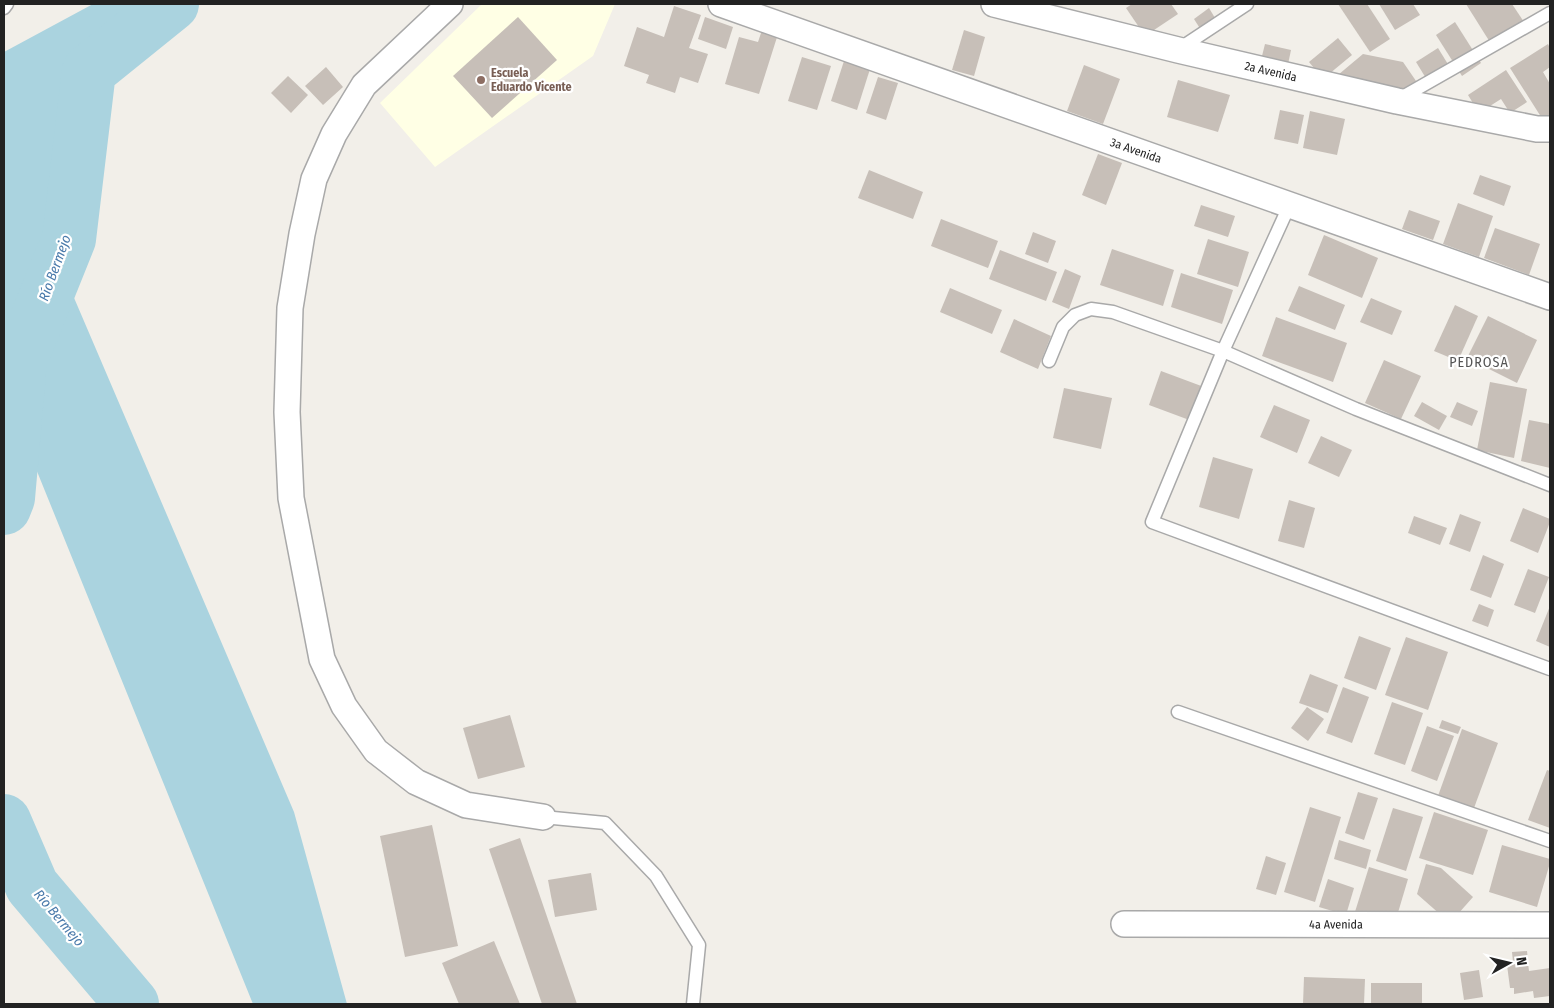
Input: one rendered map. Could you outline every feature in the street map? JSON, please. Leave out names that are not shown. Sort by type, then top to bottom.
[{"type":"street","points":[[450,4],[364,85],[334,134],[314,179],[302,234],[290,308],[287,412],[291,498],[322,658],[344,706],[376,751],[416,782],[466,805],[543,817]]},
{"type":"street","name":"3a Avenida","points":[[721,4],[1550,297]]},
{"type":"street","name":"2a Avenida","points":[[994,4],[1178,50],[1397,101],[1537,130],[1550,129]]},
{"type":"street","name":"4a Avenida","points":[[1124,924],[1550,924]]},
{"type":"lane","points":[[4,8],[7,4]]},
{"type":"lane","points":[[1178,50],[1247,4]]},
{"type":"lane","points":[[1397,101],[1550,13]]},
{"type":"lane","points":[[1290,204],[1223,351],[1152,522],[1550,669]]},
{"type":"lane","points":[[1049,361],[1063,327],[1075,315],[1091,309],[1114,312],[1223,351],[1356,409],[1550,485]]},
{"type":"lane","points":[[1178,712],[1550,841]]},
{"type":"lane","points":[[543,817],[605,823],[656,876],[699,945],[694,1004]]},
{"type":"shaded area","name":"Escuela Eduardo Vicente","points":[[482,4],[615,4],[593,56],[435,167],[380,103]]},
{"type":"water","points":[[93,4],[183,4],[147,20],[53,174],[54,251],[294,812],[347,1004],[253,1004],[32,459],[4,356],[4,52]]},
{"type":"building","points":[[1132,4],[1171,4],[1178,14],[1145,36],[1126,8]]},
{"type":"building","points":[[1338,4],[1367,4],[1390,39],[1370,52]]},
{"type":"building","points":[[1379,4],[1413,4],[1420,15],[1395,30]]},
{"type":"building","points":[[1466,4],[1512,4],[1526,25],[1493,47]]},
{"type":"building","points":[[674,6],[701,15],[689,48],[708,54],[698,83],[680,77],[675,93],[646,83],[649,75],[624,66],[637,27],[664,37]]},
{"type":"building","points":[[1209,8],[1221,28],[1206,38],[1194,19]]},
{"type":"building","points":[[518,17],[557,60],[492,118],[453,76]]},
{"type":"building","points":[[705,17],[733,27],[726,49],[698,39]]},
{"type":"building","points":[[1455,22],[1481,63],[1462,76],[1436,35]]},
{"type":"building","points":[[762,30],[778,34],[759,94],[725,84],[739,37],[758,42]]},
{"type":"building","points":[[964,30],[985,37],[974,76],[952,70]]},
{"type":"building","points":[[1338,38],[1352,55],[1323,79],[1309,62]]},
{"type":"building","points":[[1265,44],[1291,50],[1287,69],[1260,64]]},
{"type":"building","points":[[1548,44],[1550,48],[1550,67],[1543,72],[1550,84],[1550,116],[1543,120],[1510,68]]},
{"type":"building","points":[[1438,48],[1454,74],[1432,88],[1416,62]]},
{"type":"building","points":[[1363,54],[1403,62],[1427,97],[1332,80]]},
{"type":"building","points":[[802,57],[831,66],[817,110],[788,101]]},
{"type":"building","points":[[844,61],[870,69],[857,110],[831,101]]},
{"type":"building","points":[[1084,65],[1120,79],[1103,124],[1067,111]]},
{"type":"building","points":[[326,67],[343,87],[323,105],[305,86]]},
{"type":"building","points":[[1506,70],[1527,102],[1510,113],[1501,99],[1479,113],[1468,95]]},
{"type":"building","points":[[288,76],[308,95],[291,113],[271,93]]},
{"type":"building","points":[[878,77],[898,83],[886,120],[866,113]]},
{"type":"building","points":[[1178,80],[1230,95],[1218,132],[1167,117]]},
{"type":"building","points":[[1280,110],[1304,115],[1298,144],[1274,139]]},
{"type":"building","points":[[1310,111],[1345,119],[1337,155],[1303,148]]},
{"type":"building","points":[[1098,154],[1122,163],[1106,205],[1082,195]]},
{"type":"building","points":[[869,170],[923,192],[913,219],[858,198]]},
{"type":"building","points":[[1480,175],[1511,186],[1504,206],[1473,194]]},
{"type":"building","points":[[1458,203],[1493,216],[1479,257],[1443,244]]},
{"type":"building","points":[[1201,205],[1235,216],[1228,237],[1194,226]]},
{"type":"building","points":[[1409,210],[1440,221],[1433,240],[1402,229]]},
{"type":"building","points":[[941,219],[998,241],[988,268],[931,246]]},
{"type":"building","points":[[1495,228],[1540,244],[1529,275],[1484,258]]},
{"type":"building","points":[[1033,232],[1056,241],[1048,263],[1025,254]]},
{"type":"building","points":[[1324,235],[1378,258],[1362,298],[1308,275]]},
{"type":"building","points":[[1208,239],[1249,252],[1238,287],[1197,274]]},
{"type":"building","points":[[1112,249],[1174,270],[1163,306],[1100,285]]},
{"type":"building","points":[[1000,250],[1057,272],[1046,301],[989,279]]},
{"type":"building","points":[[1065,269],[1081,276],[1069,309],[1052,302]]},
{"type":"building","points":[[1181,273],[1233,290],[1222,324],[1171,307]]},
{"type":"building","points":[[1299,286],[1345,305],[1335,330],[1288,311]]},
{"type":"building","points":[[950,288],[1002,310],[992,334],[940,312]]},
{"type":"building","points":[[1371,298],[1402,311],[1392,335],[1360,322]]},
{"type":"building","points":[[1455,305],[1478,316],[1458,361],[1434,351]]},
{"type":"building","points":[[1488,316],[1537,340],[1517,383],[1467,358]]},
{"type":"building","points":[[1276,317],[1347,343],[1333,382],[1262,356]]},
{"type":"building","points":[[1014,319],[1051,336],[1038,369],[1000,352]]},
{"type":"building","points":[[1384,360],[1421,376],[1401,419],[1365,403]]},
{"type":"building","points":[[1161,371],[1204,387],[1192,421],[1149,405]]},
{"type":"building","points":[[1490,382],[1527,389],[1514,458],[1477,450]]},
{"type":"building","points":[[1064,388],[1112,398],[1101,449],[1053,438]]},
{"type":"building","points":[[1422,402],[1447,416],[1439,430],[1414,416]]},
{"type":"building","points":[[1457,402],[1478,411],[1472,426],[1450,417]]},
{"type":"building","points":[[1274,405],[1310,420],[1297,453],[1260,437]]},
{"type":"building","points":[[1529,420],[1550,424],[1550,468],[1521,461]]},
{"type":"building","points":[[1321,436],[1352,450],[1339,477],[1308,463]]},
{"type":"building","points":[[1213,457],[1253,469],[1239,519],[1199,507]]},
{"type":"building","points":[[1289,500],[1315,508],[1304,548],[1278,541]]},
{"type":"building","points":[[1523,508],[1550,519],[1538,553],[1510,541]]},
{"type":"building","points":[[1460,514],[1481,522],[1470,552],[1449,544]]},
{"type":"building","points":[[1414,516],[1447,528],[1440,545],[1408,533]]},
{"type":"building","points":[[1483,555],[1504,564],[1491,598],[1470,590]]},
{"type":"building","points":[[1528,569],[1549,577],[1535,613],[1514,605]]},
{"type":"building","points":[[1479,604],[1494,610],[1488,627],[1472,621]]},
{"type":"building","points":[[1550,606],[1550,647],[1536,641]]},
{"type":"building","points":[[1359,636],[1391,648],[1376,690],[1344,678]]},
{"type":"building","points":[[1406,637],[1448,652],[1428,710],[1385,695]]},
{"type":"building","points":[[1310,674],[1338,685],[1328,713],[1299,703]]},
{"type":"building","points":[[1343,687],[1369,697],[1352,743],[1326,733]]},
{"type":"building","points":[[1392,702],[1423,713],[1405,765],[1374,754]]},
{"type":"building","points":[[1307,707],[1324,719],[1308,741],[1291,728]]},
{"type":"building","points":[[510,715],[525,767],[478,779],[463,728]]},
{"type":"building","points":[[1442,720],[1461,727],[1458,734],[1439,728]]},
{"type":"building","points":[[1427,726],[1454,736],[1437,781],[1411,771]]},
{"type":"building","points":[[1462,729],[1498,743],[1474,808],[1438,796]]},
{"type":"building","points":[[1547,770],[1550,771],[1550,828],[1528,820]]},
{"type":"building","points":[[1358,792],[1378,798],[1364,840],[1345,833]]},
{"type":"building","points":[[1310,807],[1341,817],[1315,902],[1284,892]]},
{"type":"building","points":[[1393,808],[1423,817],[1406,871],[1376,861]]},
{"type":"building","points":[[1434,812],[1488,830],[1473,875],[1419,858]]},
{"type":"building","points":[[432,825],[458,946],[405,957],[380,836]]},
{"type":"building","points":[[520,838],[577,1004],[542,1004],[489,849]]},
{"type":"building","points":[[1339,840],[1371,850],[1366,869],[1334,859]]},
{"type":"building","points":[[1502,845],[1550,859],[1537,907],[1489,892]]},
{"type":"building","points":[[1266,856],[1286,863],[1276,895],[1256,889]]},
{"type":"building","points":[[1426,864],[1441,868],[1473,897],[1450,923],[1417,894]]},
{"type":"building","points":[[1369,867],[1408,879],[1394,926],[1354,915]]},
{"type":"building","points":[[591,873],[597,910],[555,917],[548,880]]},
{"type":"building","points":[[1328,879],[1354,888],[1346,915],[1319,907]]},
{"type":"building","points":[[494,941],[520,1004],[459,1004],[442,963]]},
{"type":"building","points":[[1527,951],[1528,961],[1513,962],[1512,952]]},
{"type":"building","points":[[1528,963],[1529,971],[1550,968],[1550,996],[1534,998],[1533,991],[1514,994],[1514,988],[1510,988],[1507,965]]},
{"type":"building","points":[[1479,970],[1483,997],[1464,1000],[1460,973]]},
{"type":"building","points":[[1304,977],[1365,979],[1364,1004],[1303,1004]]},
{"type":"building","points":[[1371,983],[1422,983],[1422,1004],[1371,1004]]},
{"type":"waterway","name":"Río Bermejo","points":[[4,508],[8,498],[20,361],[69,239],[89,71],[172,4]]},
{"type":"waterway","name":"Río Bermejo","points":[[4,821],[32,886],[132,1004]]},
{"type":"place","name":"Escuela Eduardo Vicente","points":[[481,80]]},
{"type":"district","name":"PEDROSA","points":[[1479,362]]}]
